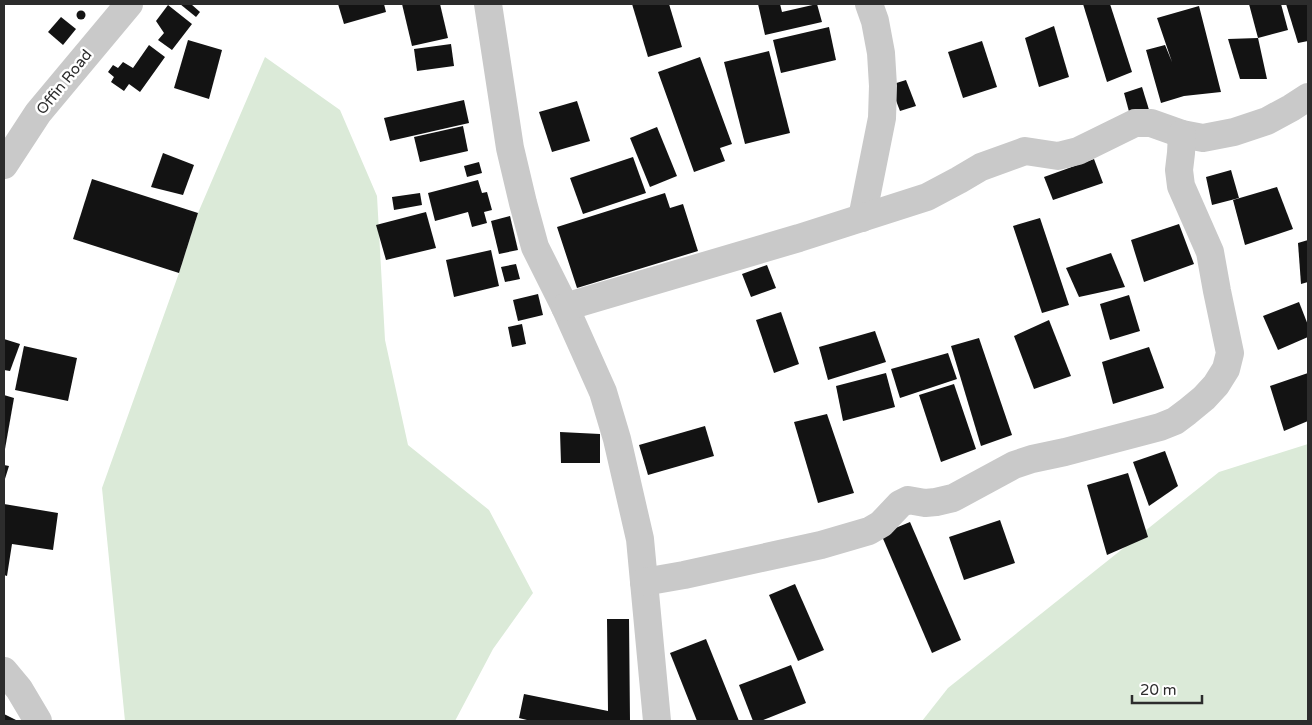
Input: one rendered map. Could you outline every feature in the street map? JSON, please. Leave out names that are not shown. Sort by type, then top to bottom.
[{"type":"street","name":"Offin Road","points":[[4,165],[38,113],[129,4]]},
{"type":"street","points":[[488,4],[510,148],[535,247],[565,307],[603,392],[617,439],[640,539],[658,721]]},
{"type":"street","points":[[862,218],[882,118],[881,53],[870,4]]},
{"type":"street","points":[[565,307],[799,238],[927,197],[981,167],[1025,151],[1058,156],[1078,152],[1135,123],[1151,123],[1182,134],[1203,138],[1234,132],[1267,121],[1308,97]]},
{"type":"street","points":[[644,582],[782,553],[869,531],[881,524],[900,504],[908,500],[924,503],[954,498],[1014,465],[1160,427],[1175,421],[1204,398],[1226,369],[1230,353],[1210,252],[1181,186],[1179,170],[1182,134]]},
{"type":"street","points":[[4,671],[19,690],[38,721]]},
{"type":"green space","points":[[265,57],[340,110],[377,196],[385,340],[408,445],[489,510],[533,593],[493,649],[455,721],[125,721],[102,488],[179,273],[198,213]]},
{"type":"green space","points":[[1308,444],[1308,721],[922,721],[948,688],[1219,472]]},
{"type":"building","points":[[180,4],[191,4],[200,12],[196,17]]},
{"type":"building","points":[[338,4],[384,4],[386,12],[344,24]]},
{"type":"building","points":[[402,4],[440,4],[448,38],[412,46]]},
{"type":"building","points":[[632,4],[669,4],[682,47],[648,57]]},
{"type":"building","points":[[758,4],[780,4],[782,12],[817,4],[822,22],[765,35]]},
{"type":"building","points":[[1083,4],[1110,4],[1132,72],[1107,82]]},
{"type":"building","points":[[1249,4],[1281,4],[1288,30],[1258,38]]},
{"type":"building","points":[[1286,4],[1308,4],[1308,41],[1298,43]]},
{"type":"building","points":[[168,5],[192,24],[172,50],[158,40],[164,33],[156,21]]},
{"type":"building","points":[[1199,6],[1221,92],[1184,96],[1161,103],[1146,50],[1165,45],[1172,62],[1157,18]]},
{"type":"building","points":[[81,11],[85,15],[81,19],[77,15]]},
{"type":"building","points":[[61,17],[76,29],[63,45],[48,32]]},
{"type":"building","points":[[1054,26],[1069,77],[1039,87],[1025,38]]},
{"type":"building","points":[[829,27],[836,60],[781,73],[773,40]]},
{"type":"building","points":[[1258,38],[1267,79],[1240,79],[1228,39]]},
{"type":"building","points":[[188,40],[222,50],[209,99],[174,88]]},
{"type":"building","points":[[982,41],[997,87],[963,98],[948,52]]},
{"type":"building","points":[[451,44],[454,66],[417,71],[414,49]]},
{"type":"building","points":[[149,45],[165,57],[140,92],[129,84],[124,91],[111,82],[114,77],[108,72],[113,65],[118,68],[123,62],[133,68]]},
{"type":"building","points":[[769,51],[790,133],[745,144],[724,62]]},
{"type":"building","points":[[700,57],[732,144],[720,148],[725,161],[694,172],[658,72]]},
{"type":"building","points":[[906,80],[916,106],[900,111],[890,85]]},
{"type":"building","points":[[1142,87],[1150,113],[1131,119],[1124,93]]},
{"type":"building","points":[[464,100],[469,123],[390,141],[384,118]]},
{"type":"building","points":[[577,101],[590,141],[552,152],[539,112]]},
{"type":"building","points":[[463,126],[468,151],[420,162],[414,137]]},
{"type":"building","points":[[657,127],[677,176],[650,187],[630,138]]},
{"type":"building","points":[[163,153],[194,165],[183,195],[151,187]]},
{"type":"building","points":[[633,157],[646,193],[583,214],[570,178]]},
{"type":"building","points":[[1094,159],[1103,183],[1053,200],[1044,177]]},
{"type":"building","points":[[479,162],[482,173],[467,177],[464,166]]},
{"type":"building","points":[[1231,170],[1239,198],[1212,205],[1206,177]]},
{"type":"building","points":[[92,179],[198,213],[179,273],[73,239]]},
{"type":"building","points":[[478,180],[482,193],[487,192],[492,210],[484,212],[487,223],[472,227],[468,212],[435,221],[428,193]]},
{"type":"building","points":[[1277,187],[1293,229],[1245,245],[1233,200]]},
{"type":"building","points":[[420,193],[422,205],[394,210],[392,197]]},
{"type":"building","points":[[665,193],[670,208],[683,204],[698,251],[577,288],[557,227]]},
{"type":"building","points":[[426,212],[436,248],[386,260],[376,225]]},
{"type":"building","points":[[510,216],[518,250],[499,254],[491,221]]},
{"type":"building","points":[[1040,218],[1069,305],[1042,313],[1013,226]]},
{"type":"building","points":[[1179,224],[1194,264],[1144,282],[1131,240]]},
{"type":"building","points":[[1308,240],[1308,282],[1301,284],[1298,243]]},
{"type":"building","points":[[491,250],[499,286],[454,297],[446,260]]},
{"type":"building","points":[[1111,253],[1125,287],[1079,297],[1066,268]]},
{"type":"building","points":[[516,264],[520,279],[505,282],[501,267]]},
{"type":"building","points":[[767,265],[776,288],[751,297],[742,274]]},
{"type":"building","points":[[538,294],[543,315],[518,321],[513,300]]},
{"type":"building","points":[[1129,295],[1140,331],[1110,340],[1100,304]]},
{"type":"building","points":[[1299,302],[1308,325],[1308,337],[1278,350],[1263,316]]},
{"type":"building","points":[[781,312],[799,364],[774,373],[756,320]]},
{"type":"building","points":[[1049,320],[1071,376],[1034,389],[1014,336]]},
{"type":"building","points":[[522,324],[526,344],[512,347],[508,327]]},
{"type":"building","points":[[875,331],[886,362],[828,380],[819,347]]},
{"type":"building","points":[[979,338],[1012,435],[981,446],[951,346]]},
{"type":"building","points":[[4,339],[20,344],[10,371],[4,370]]},
{"type":"building","points":[[24,346],[77,358],[68,401],[15,390]]},
{"type":"building","points":[[1149,347],[1164,388],[1113,404],[1102,362]]},
{"type":"building","points":[[948,353],[957,379],[900,398],[891,369]]},
{"type":"building","points":[[886,373],[895,407],[843,421],[836,386]]},
{"type":"building","points":[[1308,373],[1308,421],[1284,431],[1270,386]]},
{"type":"building","points":[[954,384],[976,449],[941,462],[919,395]]},
{"type":"building","points":[[4,395],[14,398],[5,449],[4,449]]},
{"type":"building","points":[[827,414],[854,493],[818,503],[794,422]]},
{"type":"building","points":[[705,426],[714,456],[648,475],[639,445]]},
{"type":"building","points":[[560,432],[600,434],[600,463],[561,463]]},
{"type":"building","points":[[1165,451],[1178,486],[1149,506],[1133,462]]},
{"type":"building","points":[[4,465],[9,466],[4,482]]},
{"type":"building","points":[[1128,473],[1148,537],[1107,555],[1087,485]]},
{"type":"building","points":[[4,504],[58,513],[53,550],[12,544],[7,576],[4,575]]},
{"type":"building","points":[[1000,520],[1015,563],[964,580],[949,537]]},
{"type":"building","points":[[910,522],[961,640],[932,653],[881,534]]},
{"type":"building","points":[[795,584],[824,650],[798,661],[769,595]]},
{"type":"building","points":[[607,619],[629,619],[630,721],[531,721],[519,718],[524,694],[608,711]]},
{"type":"building","points":[[706,639],[739,721],[697,721],[670,653]]},
{"type":"building","points":[[791,665],[806,703],[761,721],[753,721],[739,685]]},
{"type":"building","points":[[4,714],[18,721],[4,721]]}]
